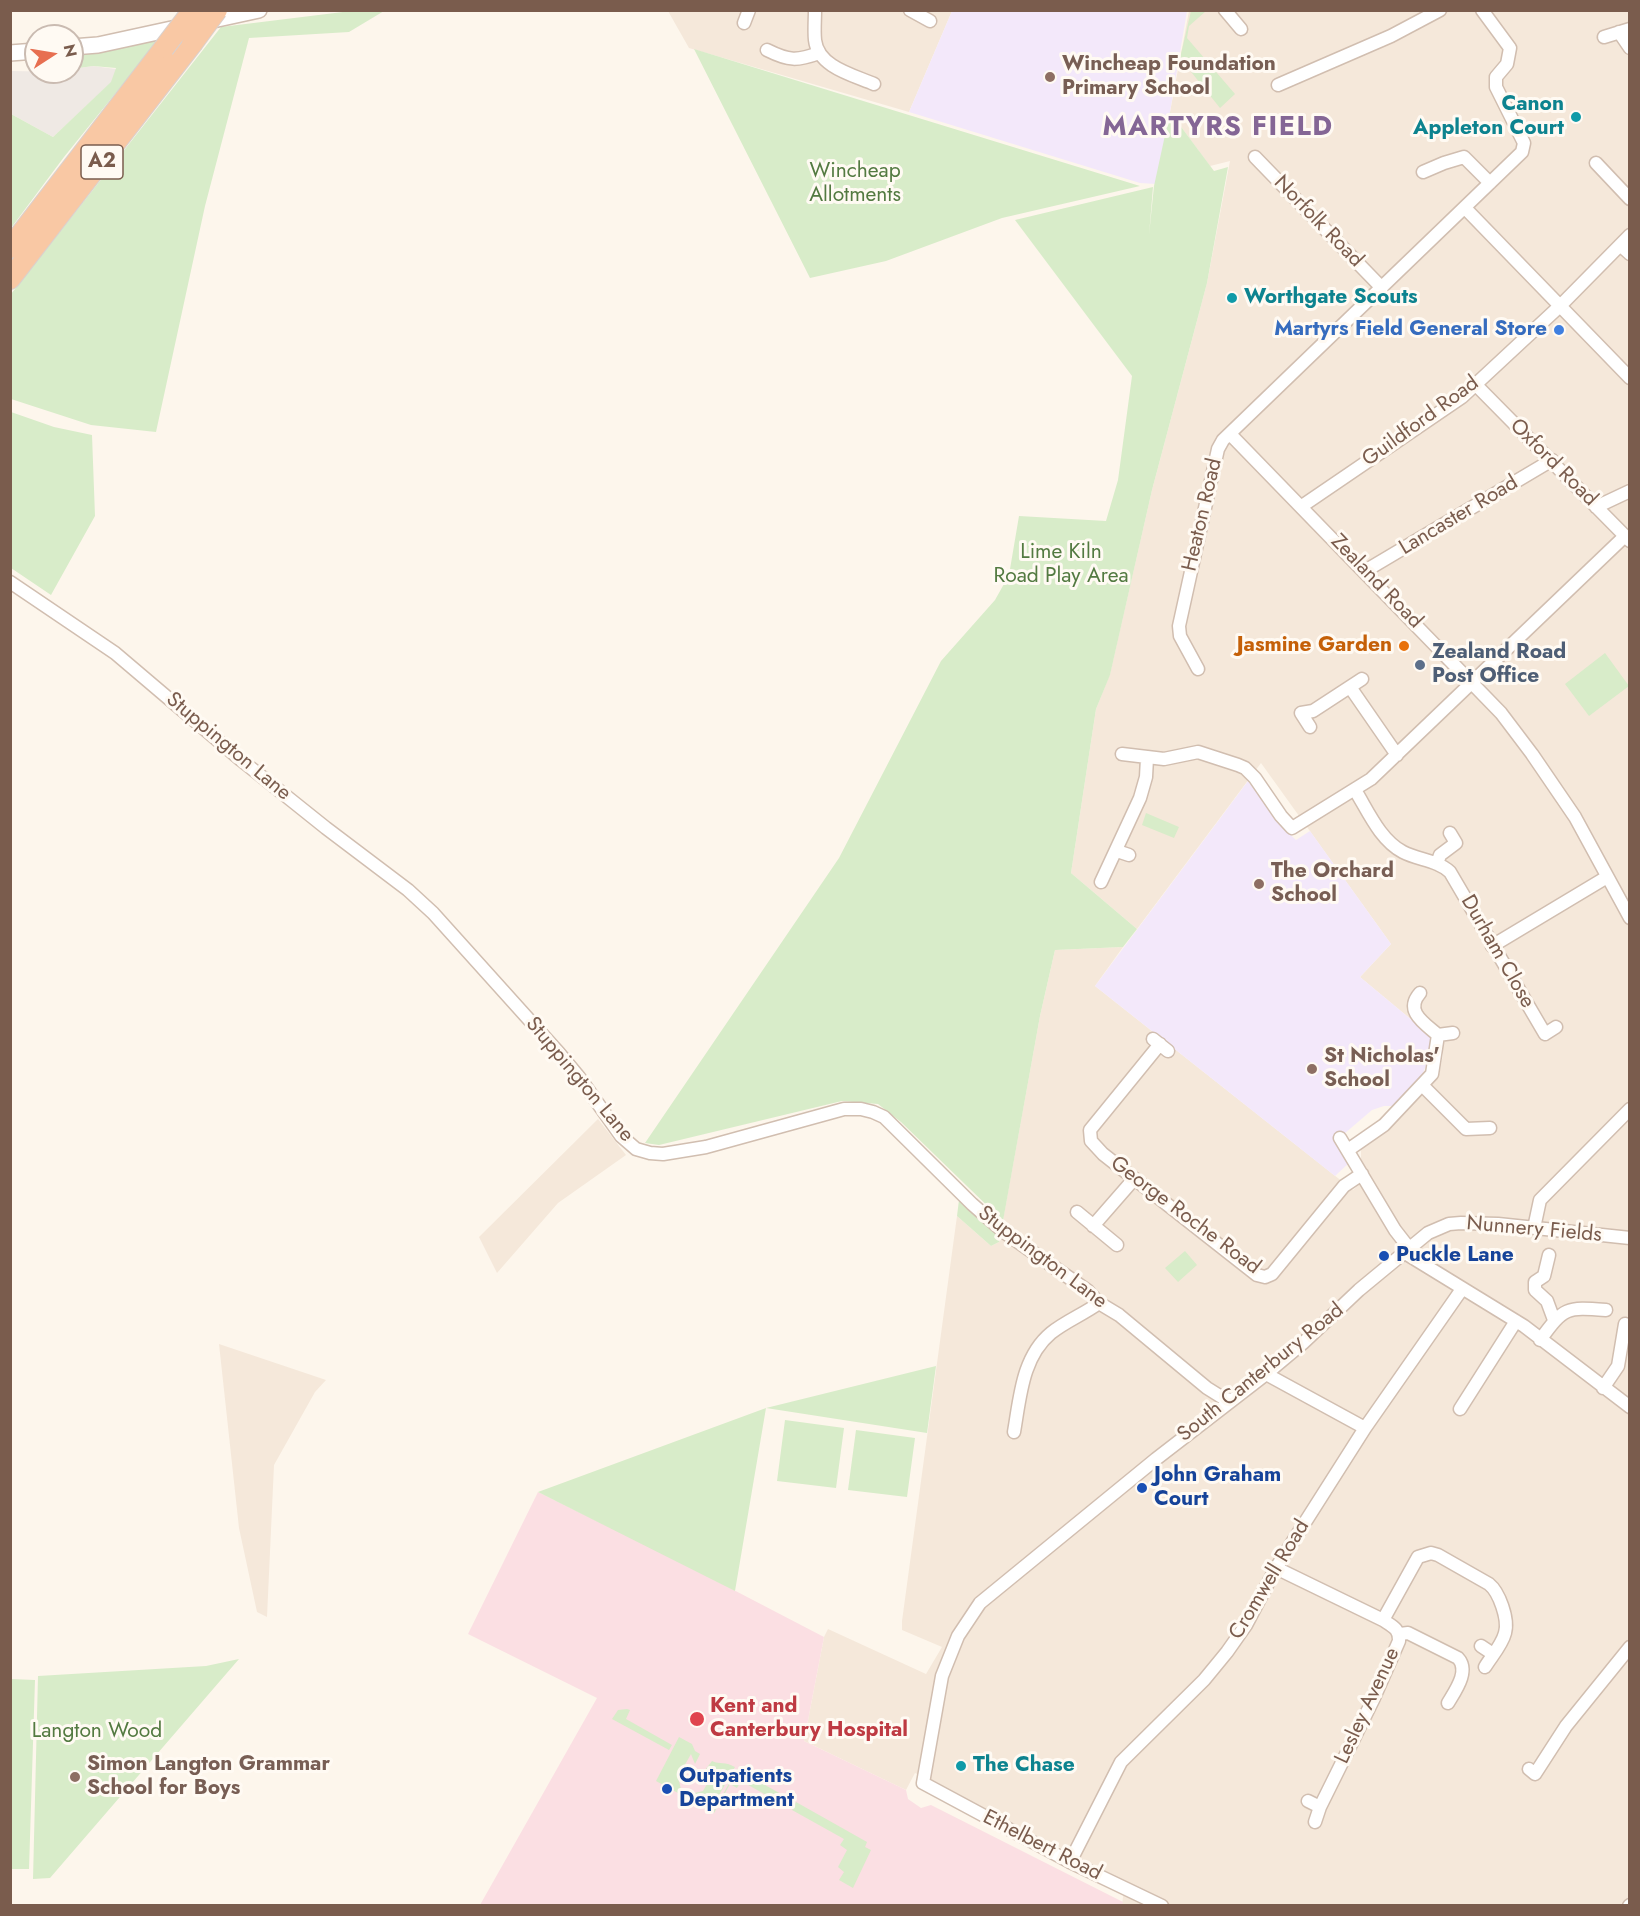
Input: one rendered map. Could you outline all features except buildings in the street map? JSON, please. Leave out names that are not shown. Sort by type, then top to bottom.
[{"type":"highway","name":"A2","points":[[10,248],[193,10]]},
{"type":"highway","name":"A2","points":[[10,279],[217,10]]},
{"type":"street","points":[[84,46],[259,10]]},
{"type":"street","points":[[815,10],[816,42],[819,53],[835,67],[874,84]]},
{"type":"street","points":[[910,10],[930,21]]},
{"type":"street","points":[[1225,10],[1240,29]]},
{"type":"street","points":[[1278,85],[1391,36],[1440,10]]},
{"type":"street","name":"Heaton Road","points":[[1198,669],[1180,636],[1179,626],[1218,449],[1223,440],[1519,156],[1524,143],[1496,87],[1496,77],[1507,64],[1510,48],[1482,10]]},
{"type":"street","points":[[1604,37],[1624,31],[1629,48]]},
{"type":"street","points":[[768,50],[791,60],[819,53]]},
{"type":"street","name":"Norfolk Road","points":[[1254,157],[1382,288]]},
{"type":"street","points":[[1423,172],[1464,157],[1490,183]]},
{"type":"street","points":[[1596,163],[1629,199]]},
{"type":"street","points":[[1465,208],[1629,378]]},
{"type":"street","name":"Guildford Road","points":[[1302,506],[1462,397],[1561,305],[1629,235]]},
{"type":"street","points":[[1620,245],[1629,254]]},
{"type":"street","name":"Oxford Road","points":[[1476,385],[1627,539]]},
{"type":"street","name":"Zealand Road","points":[[1230,434],[1501,713],[1575,817],[1629,918]]},
{"type":"street","name":"Lancaster Road","points":[[1365,571],[1552,460]]},
{"type":"street","points":[[1596,507],[1629,491]]},
{"type":"street","points":[[1122,754],[1164,759],[1198,752],[1245,768],[1292,828],[1371,780],[1627,539]]},
{"type":"street","name":"Stuppington Lane","points":[[10,582],[115,653],[241,760],[408,890],[433,913],[559,1053],[621,1136],[636,1149],[663,1154],[706,1147],[844,1109],[873,1112],[884,1117],[898,1129],[972,1204],[1029,1251],[1088,1291],[1099,1303],[1151,1341],[1208,1388],[1223,1398],[1231,1400]]},
{"type":"street","points":[[1310,727],[1301,714],[1313,711],[1362,679]]},
{"type":"street","points":[[1350,687],[1397,755]]},
{"type":"street","points":[[1101,882],[1140,798],[1146,777],[1147,758]]},
{"type":"street","name":"Durham Close","points":[[1355,790],[1383,834],[1395,847],[1437,864],[1450,872],[1545,1034],[1556,1027]]},
{"type":"street","points":[[1437,864],[1440,855],[1456,843],[1450,833]]},
{"type":"street","points":[[1117,850],[1129,855]]},
{"type":"street","points":[[1492,946],[1607,877]]},
{"type":"street","points":[[1419,993],[1413,1007],[1415,1014],[1437,1035]]},
{"type":"street","points":[[1437,1035],[1453,1033]]},
{"type":"street","points":[[1348,1150],[1384,1125],[1432,1074],[1437,1035]]},
{"type":"street","name":"George Roche Road","points":[[1160,1045],[1090,1130],[1089,1136],[1095,1148],[1257,1275],[1272,1274],[1344,1186],[1362,1174]]},
{"type":"street","points":[[1422,1085],[1466,1129],[1490,1128]]},
{"type":"street","points":[[1534,1228],[1540,1200],[1629,1109]]},
{"type":"street","points":[[1340,1138],[1407,1250],[1462,1289],[1516,1322],[1629,1407]]},
{"type":"street","points":[[1093,1226],[1134,1179]]},
{"type":"street","points":[[1077,1212],[1116,1245]]},
{"type":"street","name":"Nunnery Fields","points":[[1407,1250],[1428,1233],[1449,1224],[1489,1224],[1629,1238]]},
{"type":"street","name":"South Canterbury Road","points":[[923,1783],[942,1676],[958,1636],[980,1603],[1156,1459],[1266,1374],[1407,1250]]},
{"type":"street","points":[[1549,1255],[1544,1276],[1534,1282],[1534,1290],[1547,1301],[1554,1320]]},
{"type":"street","name":"Cromwell Road","points":[[1070,1862],[1121,1762],[1204,1680],[1227,1652],[1245,1625],[1276,1568],[1365,1428],[1462,1289]]},
{"type":"street","points":[[1012,1424],[1028,1367],[1040,1345],[1057,1329],[1099,1303]]},
{"type":"street","points":[[1540,1340],[1559,1315],[1574,1308],[1606,1310]]},
{"type":"street","points":[[1460,1409],[1516,1322]]},
{"type":"street","points":[[1603,1388],[1618,1366],[1625,1324]]},
{"type":"street","points":[[1266,1374],[1365,1428]]},
{"type":"street","points":[[1383,1620],[1418,1557],[1431,1553],[1438,1555],[1495,1589],[1500,1597],[1506,1627],[1505,1633],[1485,1667]]},
{"type":"street","name":"Lesley Avenue","points":[[1276,1568],[1383,1620],[1400,1635],[1373,1700],[1320,1807],[1315,1822]]},
{"type":"street","points":[[1400,1635],[1408,1633],[1462,1662],[1463,1668],[1459,1684],[1448,1703]]},
{"type":"street","points":[[1481,1646],[1493,1654]]},
{"type":"street","points":[[1529,1769],[1535,1774],[1563,1724],[1629,1647]]},
{"type":"street","name":"Ethelbert Road","points":[[923,1783],[1070,1862],[1162,1905]]},
{"type":"street","points":[[1308,1801],[1320,1807]]},
{"type":"shaded area","points":[[668,11],[952,11],[909,112],[689,48]]},
{"type":"shaded area","name":"Wincheap Foundation Primary School","points":[[952,11],[1187,11],[1156,184],[1140,183],[909,112]]},
{"type":"shaded area","points":[[1189,11],[1629,11],[1629,1905],[1122,1905],[1125,1881],[915,1773],[906,1790],[804,1741],[824,1637],[828,1629],[926,1674],[942,1647],[902,1630],[902,1621],[957,1216],[991,1246],[999,1242],[1040,1016],[1055,950],[1123,947],[1095,986],[1353,1190],[1368,1177],[1361,1162],[1361,1149],[1413,1103],[1439,1075],[1443,1055],[1441,1039],[1431,1036],[1360,977],[1391,944],[1261,763],[1137,929],[1071,873],[1096,709],[1110,674],[1152,490],[1207,283],[1230,161],[1210,166],[1170,112]]},
{"type":"shaded area","points":[[84,67],[116,69],[112,82],[53,137],[11,114],[11,71],[24,71],[24,84],[84,84]]},
{"type":"shaded area","points":[[1248,781],[1280,825],[1296,840],[1310,831],[1391,944],[1360,977],[1431,1036],[1428,1060],[1421,1078],[1392,1106],[1372,1110],[1337,1140],[1350,1162],[1335,1176],[1095,986]]},
{"type":"shaded area","points":[[598,1119],[626,1155],[558,1203],[497,1273],[479,1237]]},
{"type":"shaded area","points":[[219,1344],[326,1380],[315,1392],[274,1465],[267,1617],[257,1612],[239,1528]]},
{"type":"shaded area","name":"Kent and Canterbury Hospital","points":[[538,1492],[824,1637],[804,1741],[906,1790],[908,1799],[921,1808],[931,1805],[1123,1902],[1122,1906],[480,1905],[597,1698],[468,1634]]},
{"type":"green space","points":[[351,11],[384,11],[349,32],[249,38],[205,206],[156,432],[91,425],[11,399],[11,294],[221,27]]},
{"type":"green space","points":[[1191,11],[1206,11],[1189,26],[1187,38],[1235,94],[1220,108],[1180,58]]},
{"type":"green space","points":[[165,32],[64,157],[11,228],[11,114],[53,137],[111,82],[116,68],[84,67],[84,48]]},
{"type":"green space","name":"Wincheap Allotments","points":[[694,49],[1140,186],[1002,218],[886,261],[810,278]]},
{"type":"green space","name":"Lime Kiln Road Play Area","points":[[1170,112],[1214,171],[1228,167],[1207,283],[1152,490],[1110,675],[1096,709],[1071,873],[1137,929],[1123,947],[1055,950],[1040,1016],[1003,1221],[901,1122],[878,1104],[842,1101],[659,1145],[645,1143],[839,858],[941,661],[995,600],[1009,575],[1019,516],[1106,521],[1118,480],[1132,376],[1015,220],[1153,187],[1149,235],[1154,186]]},
{"type":"green space","points":[[11,412],[54,427],[92,435],[95,516],[51,595],[11,568]]},
{"type":"green space","points":[[1605,653],[1629,686],[1589,716],[1565,684]]},
{"type":"green space","points":[[1146,813],[1179,827],[1174,838],[1142,825]]},
{"type":"green space","points":[[959,1200],[1001,1234],[999,1242],[991,1246],[957,1216]]},
{"type":"green space","points":[[1185,1251],[1197,1265],[1178,1282],[1165,1268]]},
{"type":"green space","points":[[936,1366],[927,1433],[766,1408]]},
{"type":"green space","points":[[766,1408],[735,1591],[538,1492]]},
{"type":"green space","points":[[785,1420],[844,1428],[836,1488],[777,1481]]},
{"type":"green space","points":[[856,1430],[915,1438],[907,1497],[848,1490]]},
{"type":"green space","name":"Langton Wood","points":[[239,1659],[50,1878],[33,1879],[38,1676],[206,1666]]},
{"type":"green space","points":[[11,1679],[35,1680],[29,1869],[11,1869]]},
{"type":"green space","points":[[618,1710],[630,1710],[626,1719],[672,1745],[669,1750],[612,1719]]},
{"type":"green space","points":[[679,1737],[692,1744],[695,1751],[700,1754],[695,1764],[691,1754],[678,1777],[681,1789],[678,1793],[656,1781]]},
{"type":"green space","points":[[712,1761],[735,1767],[710,1811],[689,1799],[691,1794],[703,1791],[716,1768],[705,1770]]},
{"type":"green space","points":[[737,1769],[788,1798],[784,1805],[741,1781],[737,1788],[730,1784],[714,1813]]},
{"type":"green space","points":[[796,1802],[867,1842],[865,1847],[871,1850],[853,1888],[839,1880],[844,1872],[838,1867],[847,1850],[840,1845],[844,1839],[792,1810]]},
{"type":"place","name":"Wincheap Foundation Primary School","points":[[1050,77]]},
{"type":"place","name":"Canon Appleton Court","points":[[1576,117]]},
{"type":"place","name":"Worthgate Scouts","points":[[1232,298]]},
{"type":"place","name":"Martyrs Field General Store","points":[[1559,330]]},
{"type":"place","name":"Jasmine Garden","points":[[1404,646]]},
{"type":"place","name":"Zealand Road Post Office","points":[[1420,665]]},
{"type":"place","name":"The Orchard School","points":[[1259,884]]},
{"type":"place","name":"St Nicholas' School","points":[[1312,1069]]},
{"type":"place","name":"Puckle Lane","points":[[1384,1256]]},
{"type":"place","name":"John Graham Court","points":[[1142,1488]]},
{"type":"place","name":"Kent and Canterbury Hospital","points":[[697,1719]]},
{"type":"place","name":"The Chase","points":[[961,1766]]},
{"type":"place","name":"Simon Langton Grammar School for Boys","points":[[75,1777]]},
{"type":"place","name":"Outpatients Department","points":[[667,1789]]},
{"type":"district","name":"MARTYRS FIELD","points":[[1218,128]]}]
